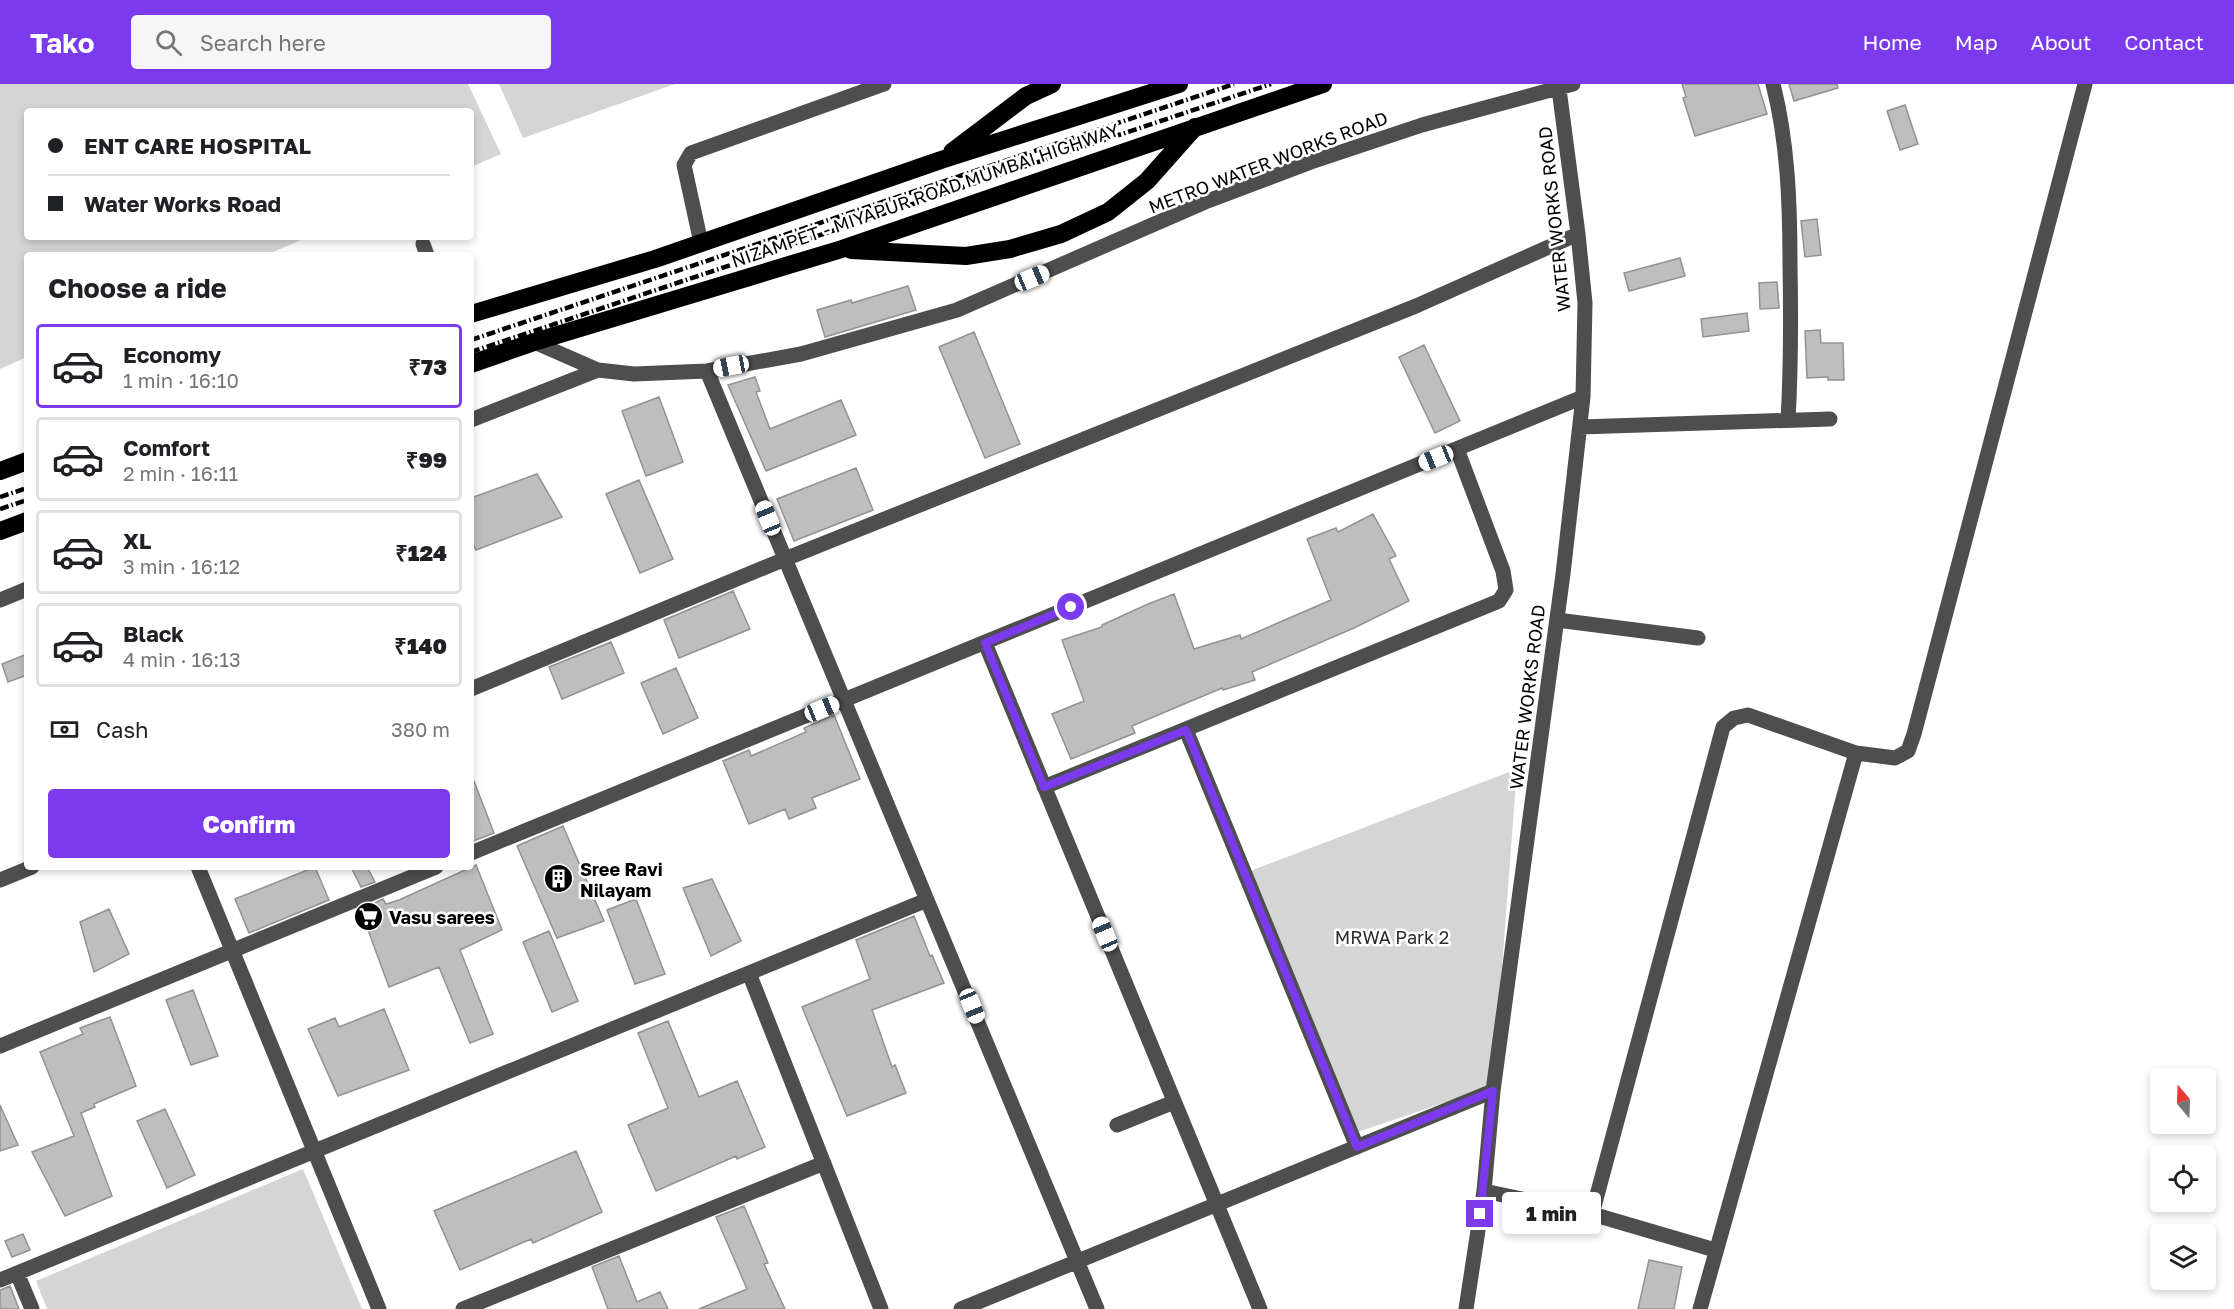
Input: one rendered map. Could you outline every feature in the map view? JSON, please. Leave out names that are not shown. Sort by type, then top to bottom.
[{"type":"highway","points":[[941,160],[1026,96],[1052,84]]},
{"type":"highway","name":"NIZAMPET - MIYAPUR ROAD MUMBAI HIGHWAY","points":[[474,313],[655,259],[941,160],[1179,84]]},
{"type":"highway","name":"NIZAMPET - MIYAPUR ROAD MUMBAI HIGHWAY","points":[[474,363],[534,342],[842,249],[1323,84]]},
{"type":"highway","points":[[842,249],[966,256],[1010,249],[1061,234],[1116,206],[1147,181],[1196,126]]},
{"type":"highway","points":[[0,471],[24,462]]},
{"type":"highway","points":[[0,531],[24,522]]},
{"type":"street","points":[[701,243],[684,165],[691,153],[884,84]]},
{"type":"street","points":[[1773,84],[1781,115],[1790,213],[1792,359],[1788,420]]},
{"type":"street","points":[[1592,1214],[1723,727],[1734,718],[1748,715],[1856,753],[1895,758],[1908,751],[2085,84]]},
{"type":"street","name":"WATER WORKS ROAD","points":[[1466,1309],[1484,1191],[1493,1091],[1557,620],[1583,398],[1585,303],[1566,86]]},
{"type":"street","name":"METRO WATER WORKS ROAD","points":[[534,342],[598,370],[634,374],[707,371],[801,354],[957,310],[1205,202],[1311,162],[1422,125],[1566,86]]},
{"type":"street","points":[[474,688],[785,559],[1416,306],[1578,234]]},
{"type":"street","points":[[474,419],[598,370]]},
{"type":"street","points":[[707,371],[1097,1309]]},
{"type":"street","points":[[474,852],[1583,398]]},
{"type":"street","points":[[1580,427],[1830,419]]},
{"type":"street","points":[[1044,787],[1499,602],[1506,590],[1503,571],[1457,449]]},
{"type":"street","points":[[0,600],[24,590]]},
{"type":"street","points":[[1557,620],[1698,638]]},
{"type":"street","points":[[985,643],[1260,1309]]},
{"type":"street","points":[[1186,730],[1357,1147]]},
{"type":"street","points":[[1700,1309],[1856,753]]},
{"type":"street","points":[[0,880],[25,870]]},
{"type":"street","points":[[199,870],[379,1309]]},
{"type":"street","points":[[0,1046],[232,951],[401,874],[421,870]]},
{"type":"street","points":[[0,1280],[927,900]]},
{"type":"street","points":[[749,973],[881,1309]]},
{"type":"street","points":[[961,1309],[1493,1091]]},
{"type":"street","points":[[1117,1125],[1174,1102]]},
{"type":"street","points":[[463,1309],[824,1163]]},
{"type":"street","points":[[1484,1191],[1592,1214],[1715,1250]]},
{"type":"street","points":[[17,1273],[32,1309]]},
{"type":"green space","points":[[0,84],[468,84],[501,154],[474,166],[474,108],[24,108],[24,240],[301,240],[273,252],[24,252],[24,358],[0,369]]},
{"type":"green space","points":[[499,84],[675,84],[523,138]]},
{"type":"green space","name":"MRWA Park 2","points":[[1517,769],[1493,1086],[1352,1134],[1245,873]]},
{"type":"green space","points":[[303,1169],[362,1309],[47,1309],[36,1281]]},
{"type":"building","points":[[1682,84],[1758,84],[1767,114],[1695,136],[1683,98],[1686,97]]},
{"type":"building","points":[[1789,84],[1837,84],[1838,88],[1794,101]]},
{"type":"building","points":[[1905,105],[1918,144],[1900,150],[1887,111]]},
{"type":"building","points":[[1817,219],[1821,255],[1805,257],[1801,221]]},
{"type":"building","points":[[1680,258],[1685,276],[1629,291],[1624,273]]},
{"type":"building","points":[[1777,282],[1779,308],[1760,309],[1759,283]]},
{"type":"building","points":[[908,286],[916,310],[825,337],[817,310],[851,300],[852,303]]},
{"type":"building","points":[[1747,313],[1749,331],[1703,337],[1701,319]]},
{"type":"building","points":[[1820,330],[1821,343],[1843,343],[1844,380],[1828,380],[1828,377],[1807,378],[1805,331]]},
{"type":"building","points":[[974,332],[1020,444],[985,458],[939,347]]},
{"type":"building","points":[[1424,345],[1460,421],[1435,433],[1399,357]]},
{"type":"building","points":[[755,377],[760,391],[756,392],[770,429],[841,400],[856,435],[766,471],[728,385]]},
{"type":"building","points":[[659,397],[683,462],[646,476],[622,411]]},
{"type":"building","points":[[856,468],[873,510],[794,541],[777,499]]},
{"type":"building","points":[[537,474],[562,517],[476,550],[474,546],[474,497]]},
{"type":"building","points":[[639,480],[673,559],[640,573],[606,494]]},
{"type":"building","points":[[1373,514],[1396,556],[1389,559],[1409,601],[1354,628],[1252,672],[1255,680],[1223,690],[1222,688],[1132,726],[1135,733],[1071,759],[1052,714],[1084,701],[1062,640],[1102,627],[1102,625],[1174,594],[1194,649],[1240,635],[1241,639],[1331,600],[1307,539],[1336,528],[1338,532]]},
{"type":"building","points":[[733,591],[750,629],[679,658],[664,620]]},
{"type":"building","points":[[611,642],[624,673],[562,699],[549,667]]},
{"type":"building","points":[[24,655],[24,676],[8,682],[2,664]]},
{"type":"building","points":[[676,668],[698,718],[663,734],[641,683]]},
{"type":"building","points":[[834,715],[860,779],[812,798],[816,808],[789,819],[785,809],[749,824],[723,761],[749,750],[751,756],[806,732],[804,728]]},
{"type":"building","points":[[474,781],[494,833],[474,841]]},
{"type":"building","name":"Sree Ravi Nilayam","points":[[563,826],[604,921],[557,938],[517,846]]},
{"type":"building","points":[[476,865],[502,930],[460,950],[493,1034],[470,1043],[439,967],[389,987],[361,911],[371,908],[370,905],[383,899],[386,904],[399,900],[465,870],[474,870]]},
{"type":"building","points":[[308,870],[316,870],[329,900],[249,933],[235,899]]},
{"type":"building","points":[[352,870],[369,870],[375,882],[361,887]]},
{"type":"building","points":[[712,879],[741,941],[711,956],[683,888]]},
{"type":"building","points":[[636,899],[665,974],[635,984],[607,910]]},
{"type":"building","points":[[109,909],[129,954],[94,972],[80,922]]},
{"type":"building","points":[[914,916],[944,983],[872,1010],[892,1067],[895,1065],[906,1093],[847,1116],[802,1007],[870,979],[856,940]]},
{"type":"building","points":[[549,931],[578,1001],[552,1012],[523,942]]},
{"type":"building","points":[[193,990],[218,1056],[191,1065],[166,1000]]},
{"type":"building","points":[[384,1009],[409,1070],[338,1096],[308,1029],[335,1018],[339,1027]]},
{"type":"building","points":[[110,1017],[136,1086],[94,1104],[95,1107],[81,1113],[112,1196],[65,1216],[32,1152],[74,1136],[40,1052],[83,1034],[80,1028]]},
{"type":"building","points":[[668,1021],[699,1097],[737,1081],[765,1147],[737,1159],[736,1156],[656,1191],[628,1125],[668,1108],[638,1033]]},
{"type":"building","points":[[0,1105],[18,1145],[0,1151]]},
{"type":"building","points":[[165,1109],[195,1175],[167,1188],[137,1121]]},
{"type":"building","points":[[576,1151],[602,1212],[533,1243],[531,1239],[460,1270],[434,1211]]},
{"type":"building","points":[[744,1206],[768,1263],[764,1264],[785,1309],[699,1309],[747,1289],[716,1217]]},
{"type":"building","points":[[23,1234],[30,1250],[12,1257],[5,1241]]},
{"type":"building","points":[[619,1256],[637,1302],[660,1292],[668,1309],[608,1309],[592,1267]]},
{"type":"building","points":[[1649,1260],[1682,1267],[1674,1309],[1638,1309]]},
{"type":"building","points":[[10,1286],[19,1309],[0,1309],[0,1290]]},
{"type":"railway","points":[[474,339],[1234,84]]},
{"type":"railway","points":[[474,351],[1271,84]]},
{"type":"railway","points":[[0,497],[24,489]]},
{"type":"railway","points":[[0,509],[24,501]]},
{"type":"place","name":"Sree Ravi Nilayam","points":[[559,879]]},
{"type":"place","name":"Vasu sarees","points":[[368,917]]},
{"type":"route","points":[[1071,607],[985,643],[1044,787],[1186,730],[1357,1147],[1493,1091],[1480,1214]]}]
